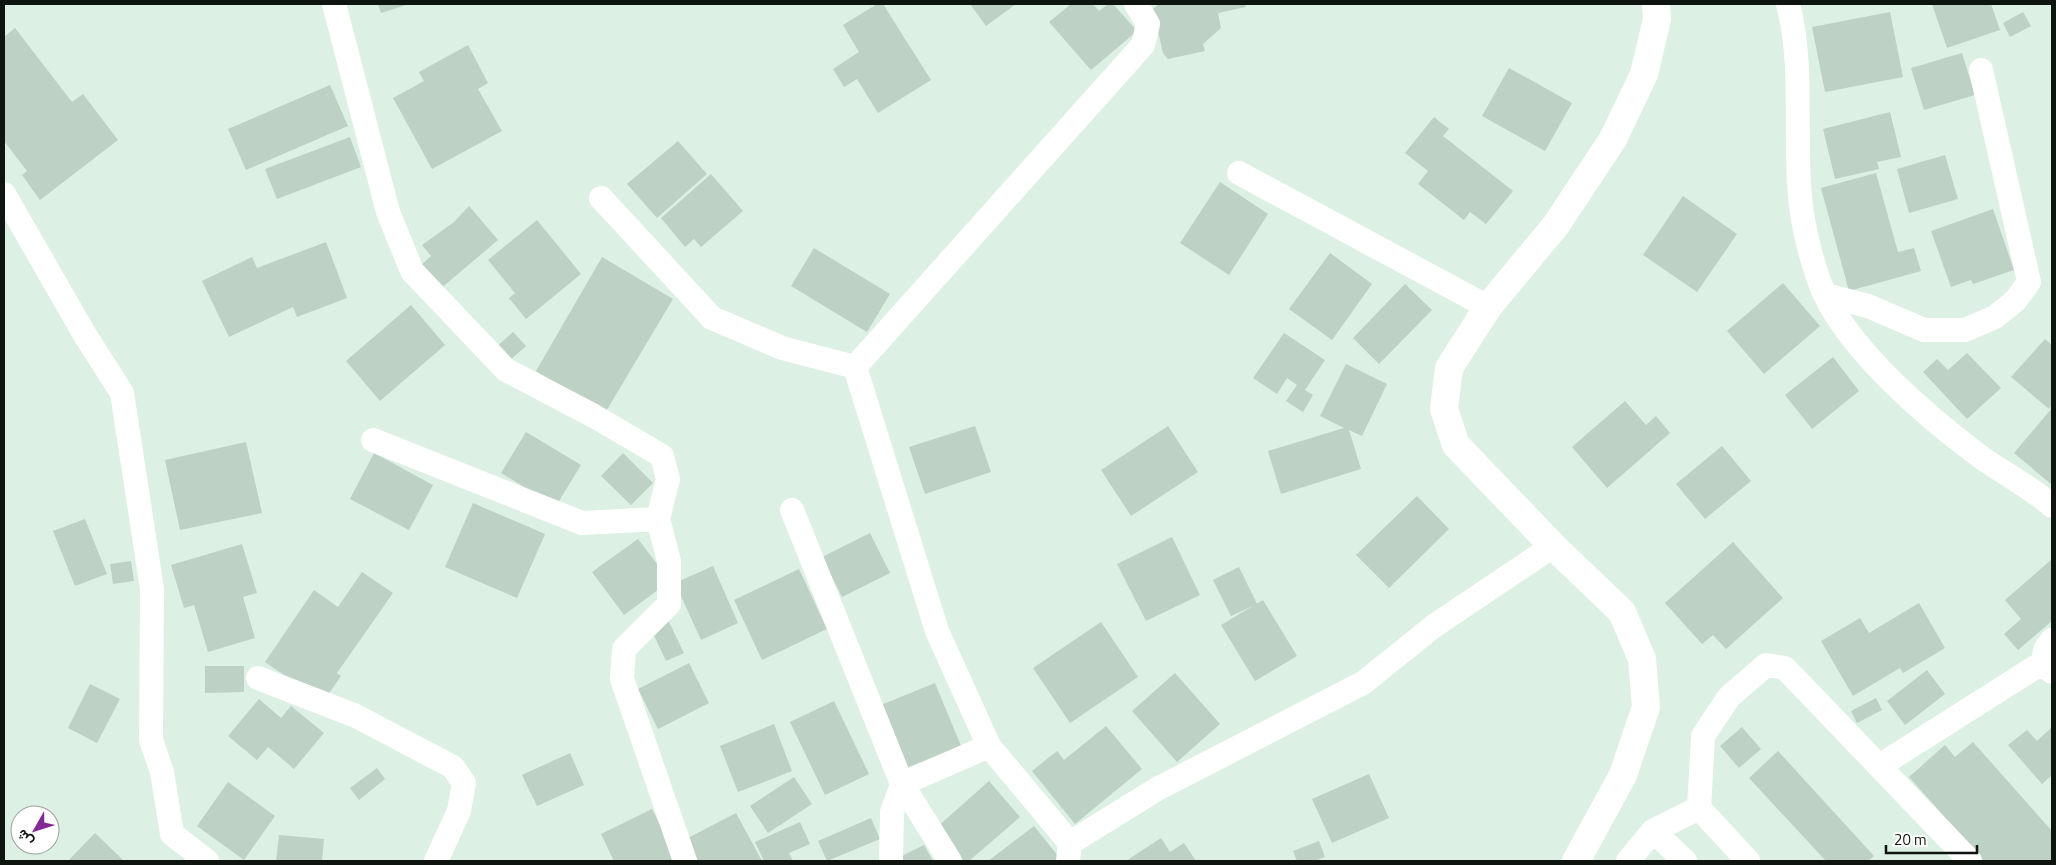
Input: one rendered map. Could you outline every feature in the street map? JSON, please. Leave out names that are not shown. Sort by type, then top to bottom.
[{"type":"main road","points":[[1576,861],[1623,775],[1646,707],[1642,659],[1622,612],[1553,546],[1456,445],[1444,409],[1449,368],[1488,307],[1556,225],[1613,139],[1644,74],[1657,19],[1656,4]]},
{"type":"street","points":[[334,4],[388,212],[412,271],[506,370],[594,416],[662,456],[668,478],[658,519],[669,562],[669,604],[624,649],[622,679],[685,861]]},
{"type":"street","points":[[855,367],[1143,45],[1148,24],[1136,4]]},
{"type":"street","points":[[1788,4],[1796,72],[1800,197],[1815,270],[1825,295],[1850,334],[1911,401],[1978,455],[2052,506]]},
{"type":"street","points":[[1825,295],[1868,306],[1924,330],[1965,330],[1995,317],[2015,301],[2029,282],[1981,70]]},
{"type":"street","points":[[1239,173],[1488,307]]},
{"type":"street","points":[[4,194],[85,335],[122,394],[152,589],[151,740],[162,772],[172,834],[207,861]]},
{"type":"street","points":[[601,198],[712,318],[782,348],[855,367]]},
{"type":"street","points":[[855,367],[937,631],[989,746],[1069,852],[1157,788],[1363,683],[1434,626],[1553,546]]},
{"type":"street","points":[[374,440],[582,523],[658,519]]},
{"type":"street","points":[[792,510],[902,784],[950,861]]},
{"type":"street","points":[[1881,766],[2047,668],[2046,648],[2052,640]]},
{"type":"street","points":[[1748,861],[1699,808],[1703,736],[1729,698],[1766,665],[1785,668],[1970,861]]},
{"type":"street","points":[[258,678],[356,716],[453,767],[464,783],[459,811],[436,861]]},
{"type":"street","points":[[891,861],[892,812],[902,784],[989,746]]},
{"type":"street","points":[[1628,861],[1653,831],[1699,808]]},
{"type":"street","points":[[1653,831],[1685,861]]},
{"type":"building","points":[[378,4],[409,4],[381,13]]},
{"type":"building","points":[[877,4],[883,4],[931,80],[878,113],[857,79],[844,87],[833,69],[859,52],[843,25]]},
{"type":"building","points":[[970,4],[1016,4],[986,26]]},
{"type":"building","points":[[1071,4],[1093,4],[1099,11],[1108,4],[1113,4],[1137,31],[1091,70],[1049,22]]},
{"type":"building","points":[[1159,4],[1245,4],[1246,7],[1218,13],[1221,28],[1203,44],[1205,51],[1168,59],[1163,53],[1153,9]]},
{"type":"building","points":[[1932,4],[1991,4],[2000,30],[1947,48]]},
{"type":"building","points":[[1890,12],[1903,77],[1825,92],[1812,27]]},
{"type":"building","points":[[2023,12],[2031,26],[2010,37],[2003,23]]},
{"type":"building","points":[[15,28],[72,102],[83,94],[118,140],[40,200],[22,175],[27,171],[4,141],[4,37]]},
{"type":"building","points":[[468,45],[488,83],[478,89],[502,131],[432,169],[393,98],[424,81],[419,72]]},
{"type":"building","points":[[1962,53],[1975,95],[1924,110],[1911,68]]},
{"type":"building","points":[[1509,68],[1572,103],[1545,151],[1482,116]]},
{"type":"building","points":[[330,85],[348,126],[246,170],[228,129]]},
{"type":"building","points":[[1890,112],[1901,157],[1877,162],[1879,169],[1835,179],[1823,129]]},
{"type":"building","points":[[1434,117],[1449,129],[1443,136],[1513,191],[1486,224],[1470,212],[1464,220],[1418,184],[1428,171],[1405,153]]},
{"type":"building","points":[[350,137],[361,167],[277,199],[265,169]]},
{"type":"building","points":[[678,141],[707,174],[657,218],[627,184]]},
{"type":"building","points":[[1945,155],[1958,199],[1909,213],[1897,169]]},
{"type":"building","points":[[1876,173],[1898,252],[1914,248],[1921,271],[1849,291],[1821,188]]},
{"type":"building","points":[[711,174],[743,211],[701,247],[694,239],[685,247],[661,218]]},
{"type":"building","points":[[1220,182],[1268,214],[1229,275],[1180,243]]},
{"type":"building","points":[[1683,196],[1737,234],[1697,292],[1643,255]]},
{"type":"building","points":[[469,206],[498,240],[439,290],[419,267],[431,256],[422,245],[454,222]]},
{"type":"building","points":[[1993,209],[2014,270],[1973,284],[1971,280],[1951,287],[1931,231]]},
{"type":"building","points":[[537,220],[581,274],[526,319],[509,298],[515,293],[488,260]]},
{"type":"building","points":[[326,242],[347,298],[297,317],[293,307],[229,337],[202,281],[252,257],[257,268]]},
{"type":"building","points":[[814,248],[890,294],[867,332],[791,286]]},
{"type":"building","points":[[1330,253],[1372,284],[1332,340],[1289,309]]},
{"type":"building","points":[[602,257],[673,299],[605,413],[536,371]]},
{"type":"building","points":[[1783,283],[1820,326],[1764,374],[1727,331]]},
{"type":"building","points":[[1405,284],[1432,310],[1379,364],[1353,338]]},
{"type":"building","points":[[411,305],[445,345],[380,401],[346,361]]},
{"type":"building","points":[[513,332],[526,346],[507,363],[494,349]]},
{"type":"building","points":[[1284,333],[1325,360],[1305,390],[1313,395],[1303,412],[1286,401],[1297,385],[1287,378],[1277,394],[1253,378]]},
{"type":"building","points":[[2045,339],[2052,345],[2052,405],[2049,409],[2011,377]]},
{"type":"building","points":[[1967,353],[2001,388],[1967,419],[1923,372],[1937,359],[1948,370]]},
{"type":"building","points":[[1833,357],[1859,391],[1812,429],[1785,395]]},
{"type":"building","points":[[1346,364],[1387,384],[1362,436],[1349,430],[1361,469],[1281,494],[1268,451],[1344,428],[1320,416]]},
{"type":"building","points":[[1625,401],[1646,425],[1656,416],[1670,433],[1607,488],[1572,447]]},
{"type":"building","points":[[2052,408],[2052,485],[2014,453]]},
{"type":"building","points":[[975,426],[991,472],[925,494],[909,447]]},
{"type":"building","points":[[1168,426],[1198,472],[1131,516],[1101,470]]},
{"type":"building","points":[[526,432],[581,465],[556,506],[501,473]]},
{"type":"building","points":[[246,442],[262,513],[180,530],[165,460]]},
{"type":"building","points":[[1722,446],[1751,481],[1705,519],[1676,484]]},
{"type":"building","points":[[374,453],[433,485],[409,530],[350,499]]},
{"type":"building","points":[[623,453],[653,483],[631,505],[601,476]]},
{"type":"building","points":[[1417,496],[1449,529],[1389,588],[1356,555]]},
{"type":"building","points":[[473,503],[545,534],[517,598],[445,567]]},
{"type":"building","points":[[85,519],[107,574],[75,586],[53,531]]},
{"type":"building","points":[[870,533],[890,573],[842,597],[822,557]]},
{"type":"building","points":[[1172,537],[1200,595],[1146,621],[1117,564]]},
{"type":"building","points":[[638,539],[670,581],[624,615],[592,572]]},
{"type":"building","points":[[1733,542],[1783,598],[1726,649],[1713,635],[1702,644],[1665,603]]},
{"type":"building","points":[[242,544],[257,593],[243,597],[255,638],[208,652],[194,605],[184,608],[171,565]]},
{"type":"building","points":[[2052,559],[2052,621],[2018,650],[2004,634],[2021,619],[2005,600]]},
{"type":"building","points":[[131,561],[134,581],[113,584],[110,564]]},
{"type":"building","points":[[713,566],[738,623],[701,640],[675,583]]},
{"type":"building","points":[[1239,567],[1257,604],[1231,616],[1213,580]]},
{"type":"building","points":[[799,569],[827,629],[762,660],[734,600]]},
{"type":"building","points":[[362,572],[393,593],[337,673],[341,676],[323,702],[265,662],[314,590],[338,607]]},
{"type":"building","points":[[1263,600],[1297,656],[1255,681],[1221,625]]},
{"type":"building","points":[[1919,603],[1945,648],[1903,673],[1900,668],[1853,696],[1821,641],[1860,618],[1869,633]]},
{"type":"building","points":[[668,620],[684,653],[666,661],[650,627]]},
{"type":"building","points":[[1101,622],[1138,677],[1070,723],[1033,668]]},
{"type":"building","points":[[689,663],[709,703],[658,729],[638,689]]},
{"type":"building","points":[[205,666],[244,666],[244,692],[205,693]]},
{"type":"building","points":[[1927,670],[1945,694],[1905,725],[1887,701]]},
{"type":"building","points":[[1175,673],[1220,724],[1177,762],[1132,711]]},
{"type":"building","points":[[935,683],[961,746],[901,770],[876,707]]},
{"type":"building","points":[[90,684],[120,699],[97,743],[68,728]]},
{"type":"building","points":[[1876,698],[1882,710],[1857,723],[1851,711]]},
{"type":"building","points":[[259,699],[281,718],[291,706],[324,733],[294,769],[268,747],[257,760],[228,736]]},
{"type":"building","points":[[834,701],[869,774],[825,795],[790,722]]},
{"type":"building","points":[[774,724],[792,771],[738,792],[720,746]]},
{"type":"building","points":[[1106,726],[1142,769],[1075,824],[1032,771],[1057,751],[1064,760]]},
{"type":"building","points":[[1742,727],[1761,749],[1739,768],[1720,746]]},
{"type":"building","points":[[2052,727],[2052,775],[2042,784],[2008,745],[2027,730],[2037,741]]},
{"type":"building","points":[[1973,742],[2052,831],[2052,861],[1984,861],[1909,777],[1945,745],[1955,757]]},
{"type":"building","points":[[1778,751],[1874,856],[1868,861],[1826,861],[1749,778]]},
{"type":"building","points":[[570,753],[584,785],[537,806],[522,775]]},
{"type":"building","points":[[377,768],[385,779],[359,800],[350,788]]},
{"type":"building","points":[[1369,774],[1389,818],[1332,843],[1312,799]]},
{"type":"building","points":[[794,777],[812,804],[768,833],[750,806]]},
{"type":"building","points":[[989,781],[1020,817],[969,861],[964,861],[935,829]]},
{"type":"building","points":[[228,782],[275,816],[244,860],[197,826]]},
{"type":"building","points":[[652,809],[678,861],[614,861],[601,834]]},
{"type":"building","points":[[736,813],[762,861],[698,861],[686,839]]},
{"type":"building","points":[[871,818],[880,839],[827,861],[818,841]]},
{"type":"building","points":[[800,822],[810,844],[789,853],[793,861],[764,861],[755,842]]},
{"type":"building","points":[[1034,826],[1062,861],[988,861]]},
{"type":"building","points":[[95,833],[124,861],[68,861]]},
{"type":"building","points":[[279,835],[324,839],[322,861],[276,861]]},
{"type":"building","points":[[1161,838],[1170,852],[1184,843],[1196,861],[1126,861]]},
{"type":"building","points":[[1319,841],[1325,857],[1314,861],[1297,861],[1293,851]]},
{"type":"building","points":[[924,845],[933,861],[898,861],[896,859]]}]
